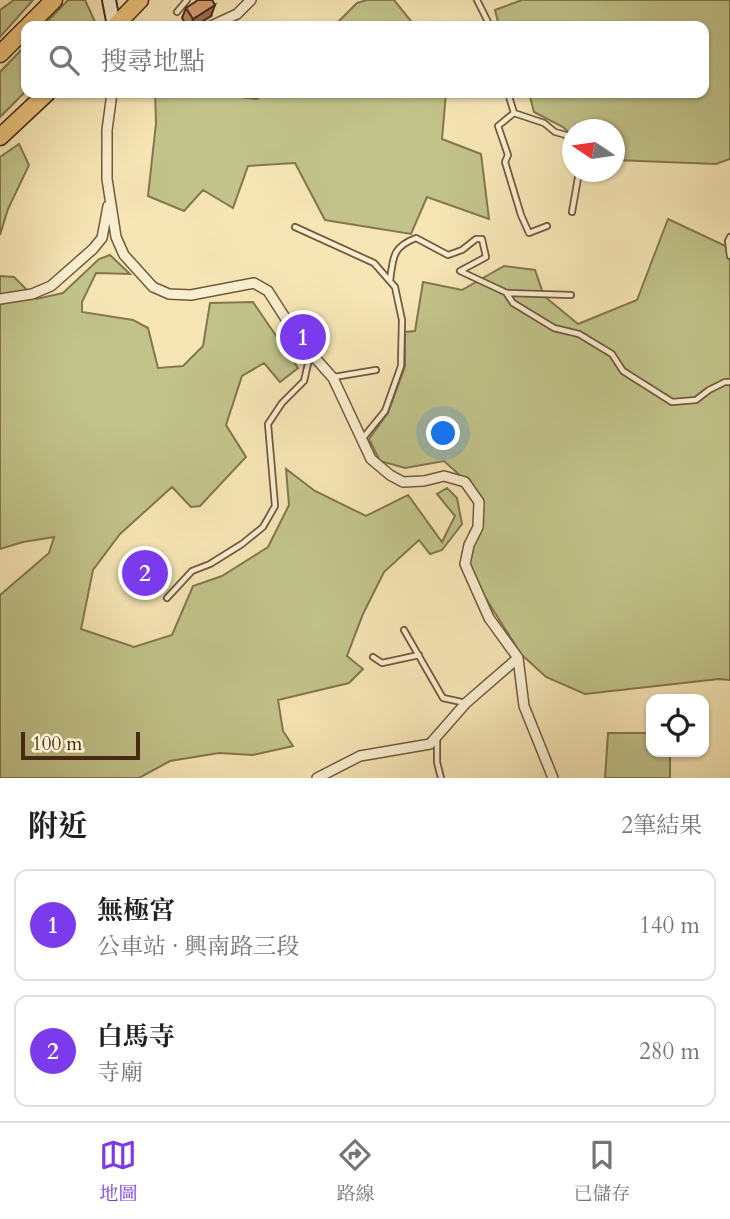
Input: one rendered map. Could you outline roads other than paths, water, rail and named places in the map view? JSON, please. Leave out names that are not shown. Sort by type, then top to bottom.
[{"type":"highway","points":[[33,21],[54,0]]},
{"type":"highway","points":[[120,21],[140,0]]},
{"type":"highway","points":[[0,54],[21,33]]},
{"type":"highway","points":[[0,137],[42,98]]},
{"type":"street","points":[[110,0],[114,21]]},
{"type":"street","points":[[222,21],[237,14],[251,0]]},
{"type":"street","points":[[112,98],[106,160],[116,237],[124,255],[153,287],[169,294],[191,295],[254,283],[268,291],[310,355],[333,378],[372,459],[390,475],[402,481],[424,481],[444,476],[465,482],[479,502],[478,527],[469,545],[465,564],[489,618],[517,658],[524,706],[554,778]]},
{"type":"street","points":[[0,299],[32,294],[51,286],[93,249],[102,238],[109,198]]},
{"type":"street","points":[[317,778],[360,756],[430,744],[466,703],[517,658]]},
{"type":"lane","points":[[177,12],[187,0]]},
{"type":"lane","points":[[477,0],[487,21]]},
{"type":"lane","points":[[510,98],[514,113]]},
{"type":"lane","points":[[514,113],[544,123],[562,134]]},
{"type":"lane","points":[[514,113],[498,126],[508,155],[505,162],[529,233],[547,226]]},
{"type":"lane","points":[[572,212],[577,182]]},
{"type":"lane","points":[[295,227],[374,263],[395,287],[402,320],[401,366],[385,411],[363,438]]},
{"type":"lane","points":[[730,237],[730,256]]},
{"type":"lane","points":[[390,281],[393,254],[405,243],[416,239],[447,256],[462,250],[476,239],[482,239],[486,257],[460,271],[507,293],[571,295]]},
{"type":"lane","points":[[507,293],[513,303],[554,328],[579,334],[612,354],[623,371],[672,402],[696,400],[709,390],[730,382]]},
{"type":"lane","points":[[167,598],[192,571],[242,544],[263,527],[275,506],[268,424],[282,403],[304,382],[310,355]]},
{"type":"lane","points":[[333,378],[376,370]]},
{"type":"lane","points":[[404,630],[443,698],[466,703]]},
{"type":"lane","points":[[373,657],[382,663],[419,655]]},
{"type":"lane","points":[[437,734],[437,762],[441,778]]},
{"type":"place","name":"無極宮","points":[[303,337]]},
{"type":"place","name":"白馬寺","points":[[145,573]]}]
